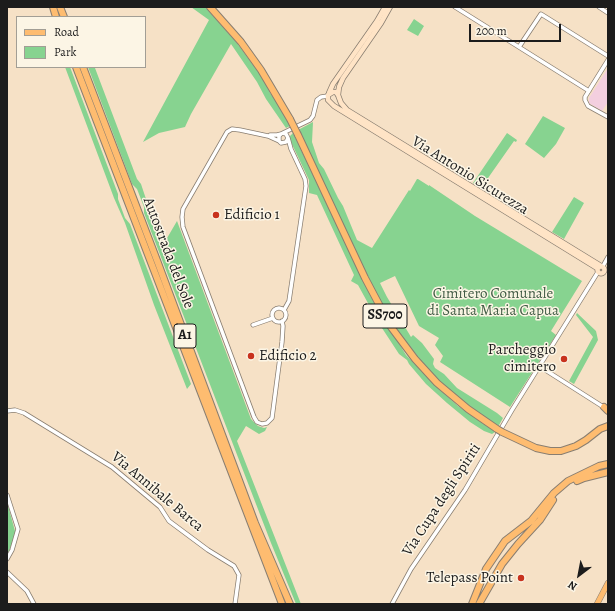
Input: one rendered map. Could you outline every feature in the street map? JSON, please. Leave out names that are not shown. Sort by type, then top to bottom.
[{"type":"highway","name":"SS700","points":[[210,7],[241,42],[268,80],[298,135],[365,278],[391,327],[426,372],[448,394],[468,409],[499,430],[536,448],[550,451],[561,451],[582,443],[595,433],[608,427]]},
{"type":"highway","name":"Autostrada del Sole","points":[[76,68],[282,604]]},
{"type":"highway","name":"Autostrada del Sole","points":[[83,68],[161,270],[254,523],[290,604]]},
{"type":"highway","points":[[472,604],[486,569],[505,541],[531,521],[554,493],[568,481],[599,466],[608,464]]},
{"type":"highway","points":[[479,604],[502,564],[540,520],[557,495],[573,482],[608,472]]},
{"type":"main road","points":[[597,604],[608,584]]},
{"type":"street","points":[[328,94],[385,7]]},
{"type":"street","points":[[331,102],[335,103],[339,97],[339,87],[343,78],[390,7]]},
{"type":"street","points":[[455,7],[589,91]]},
{"type":"street","points":[[601,7],[608,13]]},
{"type":"street","points":[[519,47],[541,14],[608,56]]},
{"type":"street","points":[[608,60],[585,97],[588,106],[608,117]]},
{"type":"street","points":[[268,136],[277,135],[310,120],[317,100],[321,97],[334,92],[339,97]]},
{"type":"street","name":"Via Antonio Sicurezza","points":[[328,94],[328,100],[349,116],[602,269]]},
{"type":"street","name":"Via Antonio Sicurezza","points":[[339,97],[347,110],[602,269]]},
{"type":"street","points":[[282,133],[286,134],[288,137],[291,149],[305,179],[306,186],[288,302],[284,310],[286,316],[282,321],[282,342],[272,418],[267,423],[262,424],[257,422],[254,417],[183,227],[182,217],[183,209],[225,134],[232,129],[268,136],[291,149]]},
{"type":"street","points":[[281,142],[287,141],[292,129]]},
{"type":"street","points":[[281,142],[279,136],[282,133]]},
{"type":"street","name":"Via Cupa degli Spiriti","points":[[392,604],[411,569],[465,490],[539,366],[602,269],[608,257]]},
{"type":"street","points":[[602,269],[608,276]]},
{"type":"street","points":[[273,318],[273,313],[275,310],[280,308],[284,310]]},
{"type":"street","points":[[273,318],[278,321],[282,321]]},
{"type":"street","points":[[253,326],[273,318]]},
{"type":"street","points":[[539,366],[607,409]]},
{"type":"street","name":"Via Annibale Barca","points":[[7,411],[15,410],[24,413],[112,467],[160,508],[169,520],[194,540],[234,566],[239,575],[235,604]]},
{"type":"street","points":[[7,495],[18,530],[7,559]]},
{"type":"street","points":[[7,572],[27,591],[34,604]]},
{"type":"shaded area","points":[[608,68],[608,102],[602,111],[589,103],[589,98]]},
{"type":"green space","points":[[191,7],[205,7],[237,43],[264,80],[290,126],[286,128],[231,44],[185,127],[159,133],[143,142],[209,20]]},
{"type":"green space","points":[[414,19],[424,26],[418,36],[407,30]]},
{"type":"green space","points":[[65,68],[70,68],[118,194],[118,199],[125,218],[130,224],[191,384],[187,389],[154,305],[125,223],[114,198]]},
{"type":"green space","points":[[88,68],[95,68],[137,179],[141,184],[148,205],[151,209],[163,245],[177,221],[251,419],[258,426],[264,428],[267,427],[265,431],[259,434],[246,426],[237,441],[301,604],[296,604],[271,543],[144,213],[144,207],[137,189],[132,184]]},
{"type":"green space","points":[[543,116],[565,128],[556,144],[544,158],[525,144]]},
{"type":"green space","name":"Cimitero Comunale di Santa Maria Capua","points":[[313,122],[312,142],[319,163],[324,169],[343,206],[357,240],[372,248],[409,190],[410,191],[418,179],[475,216],[582,281],[551,331],[556,335],[510,407],[440,362],[443,356],[435,345],[439,338],[419,326],[395,276],[380,283],[411,337],[413,335],[422,343],[434,359],[433,364],[435,368],[444,374],[457,388],[503,418],[498,427],[476,413],[423,366],[416,354],[406,344],[388,317],[298,130]]},
{"type":"green space","points":[[293,133],[366,287],[406,355],[458,406],[495,432],[492,434],[484,431],[470,422],[426,384],[407,360],[399,354],[380,325],[358,285],[351,281],[354,275],[317,195],[309,193],[309,180],[290,140],[290,136]]},
{"type":"green space","points":[[507,133],[517,140],[516,142],[514,141],[481,188],[473,183]]},
{"type":"green space","points":[[574,197],[584,203],[564,239],[552,232]]},
{"type":"green space","points":[[577,313],[596,331],[598,340],[574,384],[569,381],[593,337],[576,315]]},
{"type":"green space","points":[[7,502],[15,531],[15,537],[7,555]]},
{"type":"place","name":"Edificio 1","points":[[216,215]]},
{"type":"place","name":"Edificio 2","points":[[251,356]]},
{"type":"place","name":"Parcheggio cimitero","points":[[564,359]]},
{"type":"place","name":"Telepass Point","points":[[521,578]]}]
